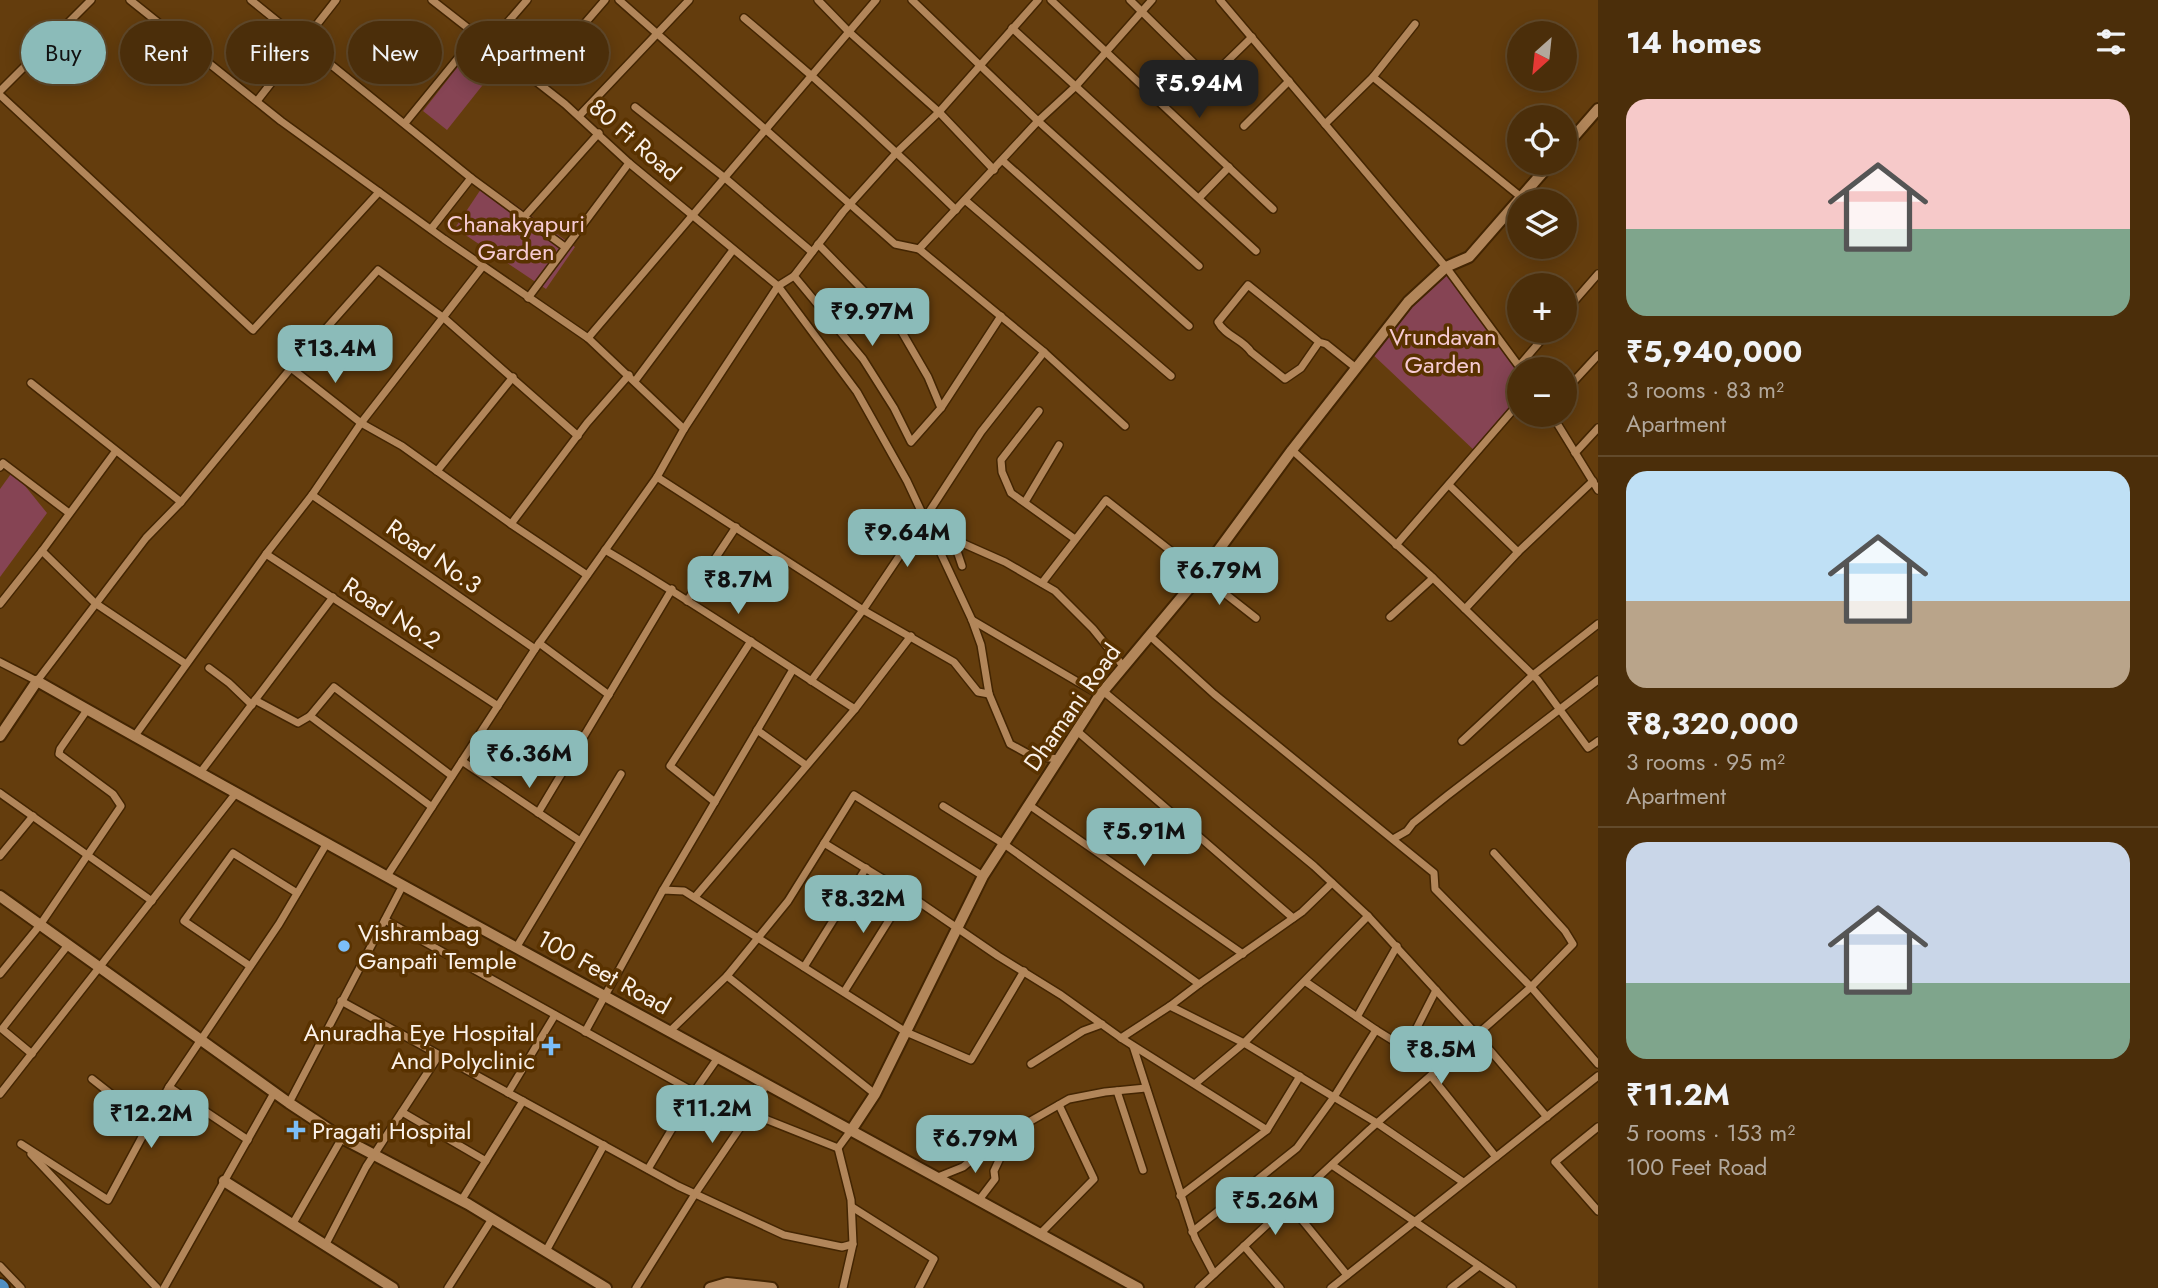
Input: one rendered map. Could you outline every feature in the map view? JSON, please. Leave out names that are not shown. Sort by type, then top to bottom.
[{"type":"main road","points":[[1577,133],[1598,109]]},
{"type":"main road","name":"Dhamani Road","points":[[1528,189],[1540,175]]},
{"type":"main road","name":"Dhamani Road","points":[[852,1129],[875,1094],[983,876],[1102,693],[1201,574],[1292,450],[1408,302],[1446,267],[1469,257],[1507,213]]},
{"type":"main road","points":[[0,736],[37,681]]},
{"type":"main road","name":"100 Feet Road","points":[[37,681],[403,886],[766,1086],[852,1129],[1138,1288]]},
{"type":"main road","points":[[0,896],[289,1104],[342,1138],[461,1201],[607,1288]]},
{"type":"main road","points":[[224,1181],[388,1287]]},
{"type":"main road","points":[[710,1288],[727,1283],[772,1288]]},
{"type":"street","points":[[91,0],[0,93],[253,330],[379,192]]},
{"type":"street","points":[[130,0],[257,101],[379,192],[588,338],[684,429]]},
{"type":"street","points":[[251,0],[276,21]]},
{"type":"street","points":[[320,21],[336,0]]},
{"type":"street","name":"80 Ft Road","points":[[432,0],[459,21]]},
{"type":"street","points":[[509,21],[527,0]]},
{"type":"street","points":[[587,21],[605,0]]},
{"type":"street","points":[[619,0],[895,244],[919,249],[1044,352],[1125,426]]},
{"type":"street","points":[[579,116],[689,0]]},
{"type":"street","points":[[818,0],[848,31],[939,112],[994,170]]},
{"type":"street","points":[[588,338],[876,0]]},
{"type":"street","points":[[912,0],[1038,121],[1199,266]]},
{"type":"street","points":[[387,876],[537,646],[657,477],[684,429],[778,286],[794,276],[851,204],[897,152],[939,112],[1038,0]]},
{"type":"street","points":[[1051,0],[1273,209]]},
{"type":"street","points":[[1130,0],[1207,81],[1252,37]]},
{"type":"street","points":[[919,249],[1038,121],[1076,86],[1152,0]]},
{"type":"street","points":[[1220,0],[1446,267],[1512,357]]},
{"type":"street","points":[[744,18],[813,75],[956,210]]},
{"type":"street","points":[[1325,124],[1373,77],[1415,24]]},
{"type":"street","points":[[1012,28],[1256,251]]},
{"type":"street","points":[[405,123],[456,61]]},
{"type":"street","points":[[334,68],[471,178],[565,247]]},
{"type":"street","points":[[0,77],[8,83]]},
{"type":"street","points":[[1373,77],[1511,189]]},
{"type":"street","points":[[1244,126],[1289,81]]},
{"type":"street","points":[[257,101],[271,84]]},
{"type":"street","name":"80 Ft Road","points":[[540,84],[629,163],[778,286],[857,392],[907,481],[972,620],[981,645],[989,694],[1010,744],[1032,755],[1059,759]]},
{"type":"street","points":[[635,107],[725,178],[812,252]]},
{"type":"street","points":[[524,217],[598,133]]},
{"type":"street","points":[[1003,161],[1189,326]]},
{"type":"street","points":[[528,298],[629,163]]},
{"type":"street","points":[[1199,198],[1229,167]]},
{"type":"street","points":[[431,229],[471,178]]},
{"type":"street","points":[[965,200],[1171,376]]},
{"type":"street","points":[[818,244],[899,327],[928,377],[940,408]]},
{"type":"street","points":[[510,524],[578,436],[632,378],[733,250]]},
{"type":"street","points":[[134,737],[312,495],[361,423],[482,266]]},
{"type":"street","points":[[0,662],[37,681],[146,538],[180,502],[291,368],[378,270],[444,318],[578,436]]},
{"type":"street","points":[[1577,298],[1598,274]]},
{"type":"street","points":[[794,276],[863,359],[894,408],[911,442],[940,408],[1001,316]]},
{"type":"street","points":[[1318,341],[1248,285],[1217,322],[1220,328],[1248,347],[1285,379],[1301,368],[1319,342],[1326,344],[1356,368]]},
{"type":"street","points":[[1529,357],[1540,343]]},
{"type":"street","points":[[811,681],[863,610],[981,432],[1044,352]]},
{"type":"street","points":[[1577,378],[1598,355]]},
{"type":"street","points":[[291,368],[361,423],[402,446],[510,524],[587,575]]},
{"type":"street","points":[[438,471],[513,377]]},
{"type":"street","points":[[31,383],[180,502]]},
{"type":"street","points":[[1039,411],[1001,460],[1003,472],[1011,493],[1076,539]]},
{"type":"street","points":[[1396,545],[1507,417]]},
{"type":"street","points":[[1559,427],[1598,490]]},
{"type":"street","points":[[1575,453],[1598,428]]},
{"type":"street","points":[[1025,502],[1059,445]]},
{"type":"street","points":[[1292,450],[1433,578],[1534,675],[1588,748],[1598,741]]},
{"type":"street","points":[[0,604],[115,452]]},
{"type":"street","points":[[0,467],[3,463],[69,513]]},
{"type":"street","points":[[657,477],[863,610],[954,662],[978,692],[989,694]]},
{"type":"street","points":[[1465,609],[1518,552],[1593,481]]},
{"type":"street","points":[[1449,485],[1518,552]]},
{"type":"street","name":"Road No.3","points":[[312,495],[609,695]]},
{"type":"street","points":[[1042,583],[1106,500],[1256,618]]},
{"type":"street","points":[[929,512],[953,539],[962,566]]},
{"type":"street","points":[[687,601],[736,527]]},
{"type":"street","points":[[953,539],[1005,562],[1055,592],[1093,629],[1124,666]]},
{"type":"street","points":[[605,550],[672,589],[792,671],[855,709]]},
{"type":"street","points":[[42,551],[95,603],[187,664]]},
{"type":"street","name":"Road No.2","points":[[266,554],[498,706]]},
{"type":"street","points":[[1390,617],[1433,578]]},
{"type":"street","points":[[538,813],[672,589]]},
{"type":"street","points":[[200,773],[333,597]]},
{"type":"street","points":[[972,620],[1102,693],[1332,883],[1397,946],[1547,1117]]},
{"type":"street","points":[[1462,741],[1534,675],[1598,624]]},
{"type":"street","points":[[695,897],[855,709],[911,636]]},
{"type":"street","points":[[1151,637],[1214,694],[1434,873],[1435,889],[1531,987],[1598,1064]]},
{"type":"street","points":[[715,802],[670,766],[751,641]]},
{"type":"street","points":[[209,668],[253,702],[298,723],[310,716],[334,687],[452,776]]},
{"type":"street","points":[[585,1032],[663,890],[792,671]]},
{"type":"street","points":[[1393,839],[1407,831],[1430,809],[1598,680]]},
{"type":"street","points":[[0,974],[40,925],[121,806],[113,794],[59,754],[87,710]]},
{"type":"street","points":[[310,716],[432,807]]},
{"type":"street","points":[[757,730],[806,765]]},
{"type":"street","points":[[1077,731],[1293,918]]},
{"type":"street","points":[[462,761],[580,841]]},
{"type":"street","points":[[516,948],[621,774]]},
{"type":"street","points":[[0,793],[152,901]]},
{"type":"street","points":[[0,1094],[236,793]]},
{"type":"street","points":[[670,1032],[727,976],[760,938],[788,901],[854,796],[983,876]]},
{"type":"street","points":[[1029,805],[1242,954]]},
{"type":"street","points":[[943,806],[1004,844],[1199,984]]},
{"type":"street","points":[[0,856],[33,816]]},
{"type":"street","points":[[157,1288],[21,1144],[108,1200],[169,1087],[250,966],[327,843]]},
{"type":"street","points":[[824,843],[906,893],[1133,1046],[1196,1083],[1267,1130]]},
{"type":"street","points":[[250,966],[184,921],[233,853],[297,893]]},
{"type":"street","points":[[1199,1288],[1377,1123],[1531,987],[1573,944],[1565,931],[1494,853]]},
{"type":"street","points":[[804,967],[866,868]]},
{"type":"street","points":[[1121,1038],[1293,918],[1332,883]]},
{"type":"street","points":[[289,1104],[403,886]]},
{"type":"street","points":[[663,890],[684,891],[695,897],[906,1032],[971,1060],[1024,971]]},
{"type":"street","points":[[844,992],[906,893]]},
{"type":"street","points":[[1196,1083],[1244,1043],[1368,916]]},
{"type":"street","points":[[385,920],[694,1093],[838,1148]]},
{"type":"street","points":[[32,1054],[2,1029],[68,945]]},
{"type":"street","points":[[1357,1017],[1397,946]]},
{"type":"street","points":[[727,976],[875,1094]]},
{"type":"street","points":[[1306,982],[1439,1069]]},
{"type":"street","points":[[1406,1049],[1436,990]]},
{"type":"street","points":[[341,1002],[695,1194],[784,1235],[842,1247],[853,1244]]},
{"type":"street","points":[[1170,1006],[1244,1043],[1300,1076],[1377,1123],[1463,1182]]},
{"type":"street","points":[[508,1093],[555,1015]]},
{"type":"street","points":[[1031,1064],[1083,1031],[1102,1024]]},
{"type":"street","points":[[1192,1232],[1297,1148],[1334,1097],[1376,1030]]},
{"type":"street","points":[[1133,1046],[1192,1232],[1214,1274]]},
{"type":"street","points":[[327,1242],[366,1167],[439,1055]]},
{"type":"street","points":[[648,1170],[717,1059]]},
{"type":"street","points":[[1180,1196],[1267,1130],[1300,1076]]},
{"type":"street","points":[[1431,1076],[1496,1157]]},
{"type":"street","points":[[1331,1288],[1598,1076]]},
{"type":"street","points":[[92,1079],[149,1124]]},
{"type":"street","points":[[636,1288],[766,1086]]},
{"type":"street","points":[[169,1087],[248,1140]]},
{"type":"street","points":[[938,1177],[963,1167],[994,1142],[1069,1099],[1146,1088]]},
{"type":"street","points":[[1117,1091],[1143,1170]]},
{"type":"street","points":[[163,1288],[274,1093]]},
{"type":"street","points":[[461,1201],[523,1101]]},
{"type":"street","points":[[1040,1234],[1094,1179],[1059,1105]]},
{"type":"street","points":[[402,1112],[486,1161]]},
{"type":"street","points":[[1597,1210],[1555,1162],[1598,1127]]},
{"type":"street","points":[[843,1288],[853,1244],[852,1207],[838,1148],[852,1129]]},
{"type":"street","points":[[292,1225],[342,1138]]},
{"type":"street","points":[[979,1200],[995,1179],[994,1171],[1001,1156],[994,1142]]},
{"type":"street","points":[[546,1251],[604,1145]]},
{"type":"street","points":[[1332,1165],[1512,1288]]},
{"type":"street","points":[[1289,1204],[1348,1275]]},
{"type":"street","points":[[852,1207],[934,1259],[919,1288]]},
{"type":"street","points":[[448,1288],[492,1219]]},
{"type":"street","points":[[1244,1246],[1280,1288]]},
{"type":"street","points":[[0,1266],[21,1288]]},
{"type":"street","points":[[1451,1288],[1479,1266]]},
{"type":"green space","points":[[456,69],[456,84],[484,84],[447,130],[423,111]]},
{"type":"green space","name":"Chanakyapuri Garden","points":[[485,183],[575,247],[546,289],[455,228]]},
{"type":"green space","name":"Vrundavan Garden","points":[[1446,267],[1510,357],[1507,357],[1507,417],[1477,453],[1369,351]]},
{"type":"green space","points":[[13,471],[47,513],[0,577],[0,489]]},
{"type":"place","name":"Vishrambag Ganpati Temple","points":[[344,946]]},
{"type":"place","name":"Anuradha Eye Hospital And Polyclinic","points":[[551,1046]]},
{"type":"place","name":"Pragati Hospital","points":[[296,1130]]}]
